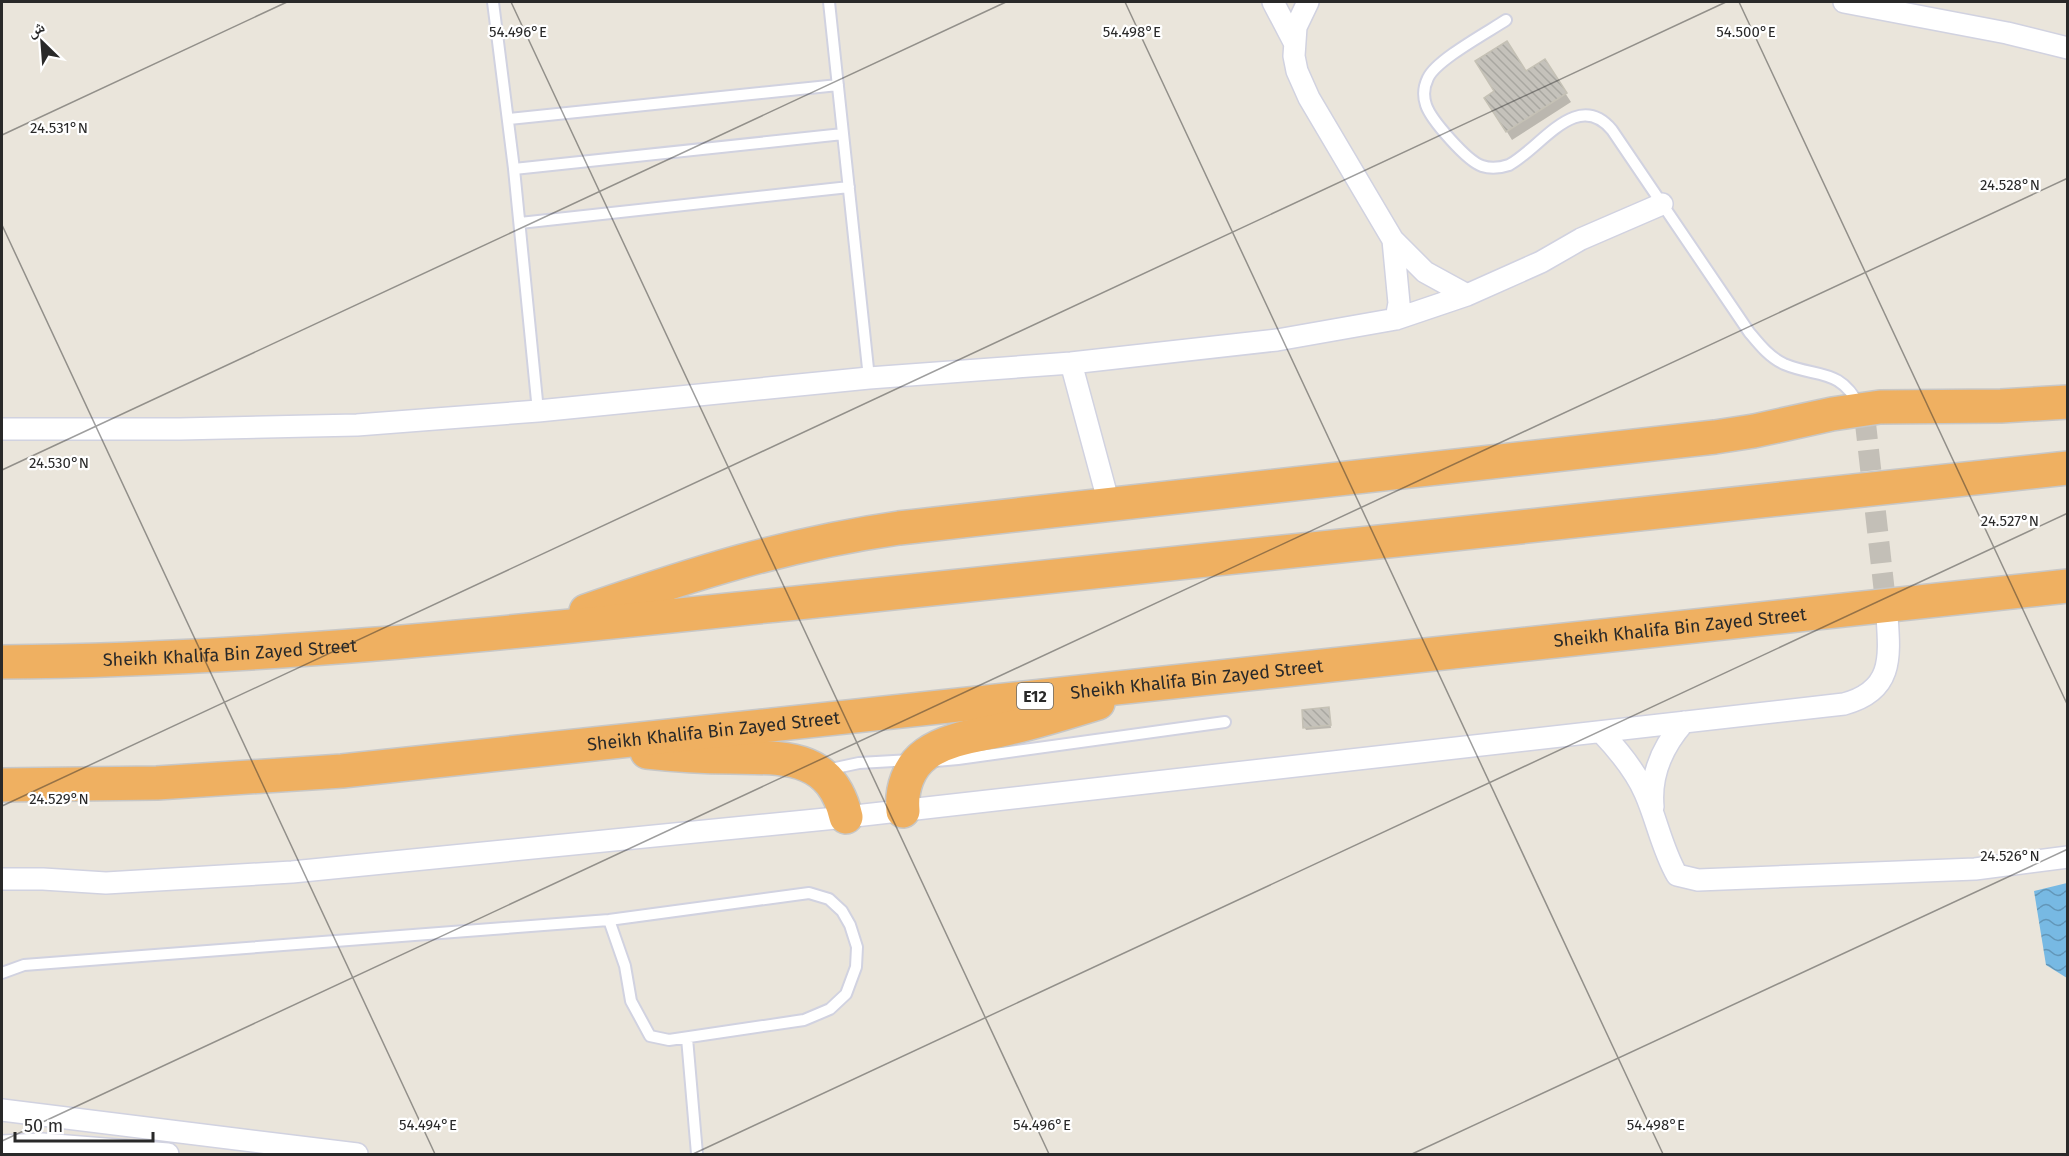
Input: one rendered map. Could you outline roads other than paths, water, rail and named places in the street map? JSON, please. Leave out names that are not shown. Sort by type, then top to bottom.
[{"type":"highway","points":[[539,628],[687,576],[812,543],[899,528],[1715,437],[1904,406],[2001,406],[2067,402]]},
{"type":"highway","name":"Sheikh Khalifa Bin Zayed Street","points":[[2,662],[278,652],[539,628],[1114,570],[2067,468]]},
{"type":"highway","name":"Sheikh Khalifa Bin Zayed Street","points":[[2,786],[157,783],[342,771],[2067,586]]},
{"type":"highway","points":[[903,811],[905,784],[919,760],[934,749],[1057,716],[1153,683]]},
{"type":"highway","points":[[589,744],[694,756],[782,758],[808,765],[820,772],[837,791],[846,817]]},
{"type":"street","points":[[1273,2],[1294,42]]},
{"type":"street","points":[[1308,2],[1299,20],[1294,42],[1294,56],[1302,85],[1393,240],[1425,272],[1467,295]]},
{"type":"street","points":[[1844,2],[2007,33],[2067,48]]},
{"type":"street","points":[[2,429],[168,429],[345,425],[538,411],[869,378],[1071,363],[1277,340],[1396,319],[1467,295],[1540,262],[1581,239],[1662,204]]},
{"type":"street","points":[[1393,240],[1400,303],[1396,319]]},
{"type":"street","points":[[1071,363],[1109,504]]},
{"type":"street","points":[[2,879],[106,883],[292,872],[903,811],[1844,704],[1865,697],[1880,682],[1890,652],[1887,616]]},
{"type":"street","points":[[1653,814],[1652,794],[1661,755],[1684,722]]},
{"type":"street","points":[[1602,733],[1633,770],[1653,814],[1666,857],[1677,874],[1698,880],[1975,869],[2067,857]]},
{"type":"street","points":[[2,1110],[357,1155]]},
{"type":"street","points":[[2,1146],[42,1144],[168,1155]]},
{"type":"lane","points":[[493,2],[509,119],[538,411]]},
{"type":"lane","points":[[829,2],[869,378]]},
{"type":"lane","points":[[1506,20],[1430,73],[1424,96],[1433,118],[1474,162],[1491,168],[1518,161],[1571,117],[1595,116],[1602,120],[1612,130],[1749,332],[1764,350],[1782,363],[1828,375],[1838,381],[1856,398],[1863,414]]},
{"type":"lane","points":[[509,119],[838,85]]},
{"type":"lane","points":[[514,169],[843,134]]},
{"type":"lane","points":[[520,222],[849,187]]},
{"type":"lane","points":[[820,772],[859,763],[958,759],[1225,722]]},
{"type":"lane","points":[[2,973],[24,965],[609,920],[809,892],[829,898],[842,912],[850,925],[857,947],[856,967],[846,994],[830,1009],[804,1020],[669,1040],[650,1036],[638,1017],[631,1001],[625,966],[609,920]]},
{"type":"lane","points":[[687,1038],[697,1155]]},
{"type":"water","points":[[2068,883],[2067,978],[2046,965],[2034,891]]},
{"type":"tunnel","points":[[1865,419],[1887,615]]}]
